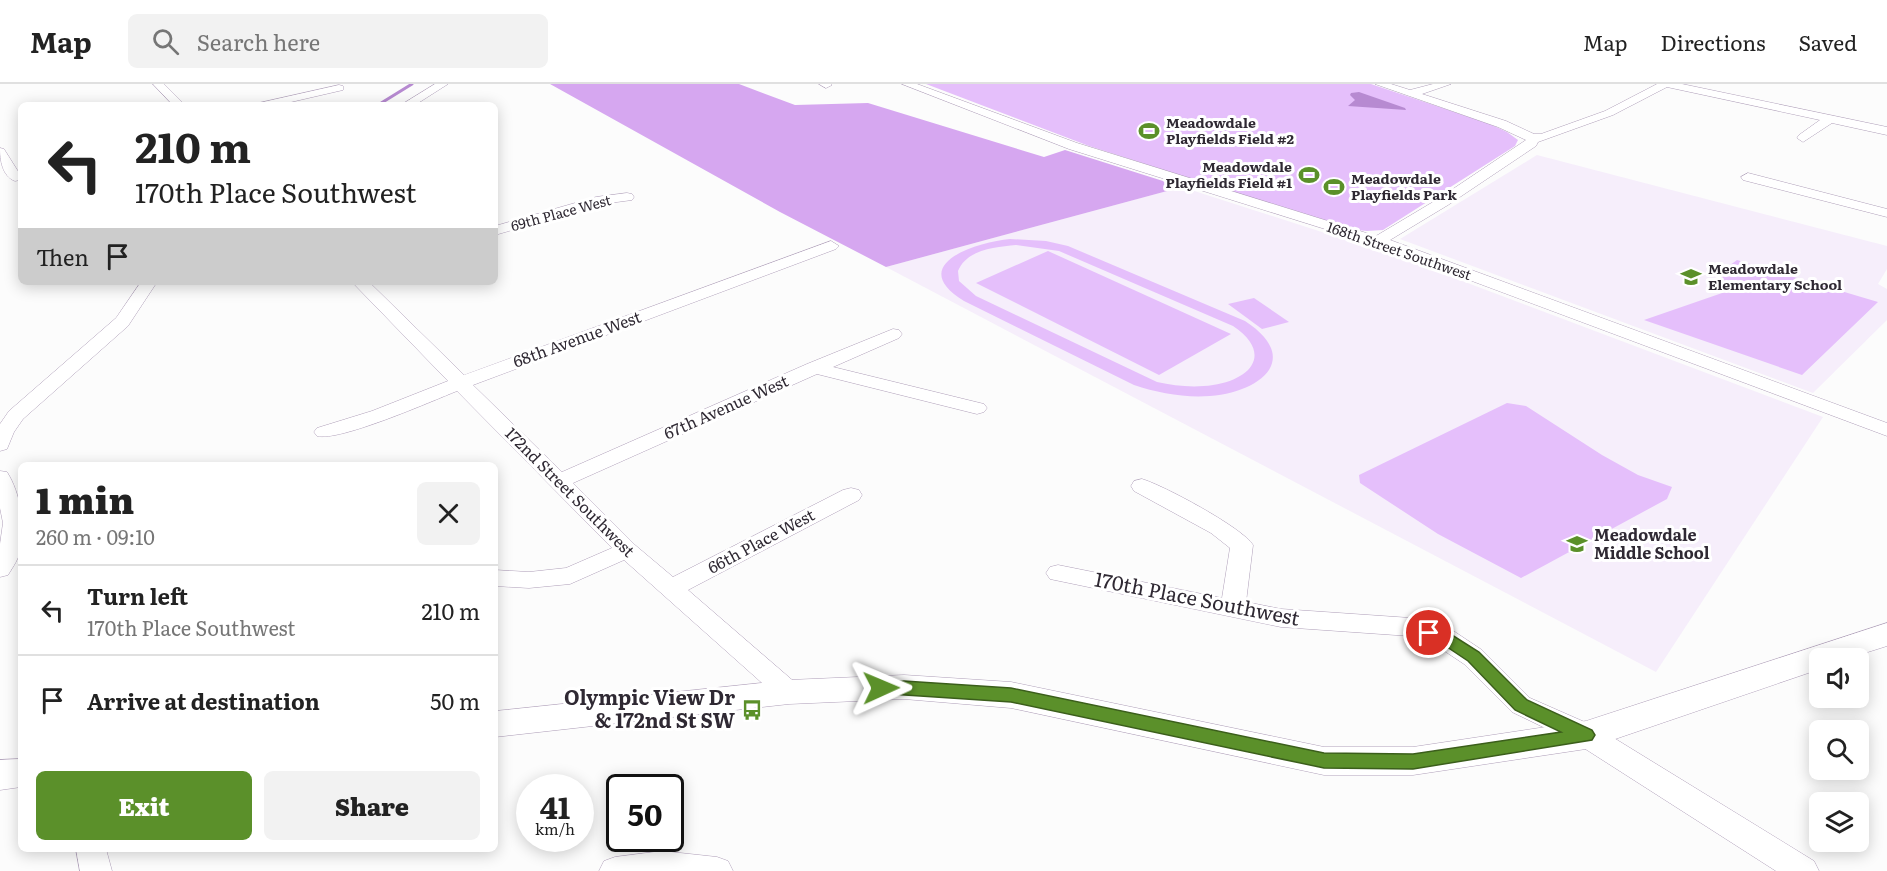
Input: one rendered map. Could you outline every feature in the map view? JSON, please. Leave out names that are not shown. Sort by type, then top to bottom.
[{"type":"main road","points":[[498,724],[789,692],[904,687],[1011,695],[1324,761],[1413,761],[1586,735],[1887,633]]},
{"type":"main road","points":[[0,775],[18,773]]},
{"type":"street","points":[[158,84],[176,102]]},
{"type":"street","points":[[412,102],[443,84]]},
{"type":"street","name":"168th Street Southwest","points":[[908,84],[1084,150],[1377,242],[1887,430]]},
{"type":"street","points":[[1380,84],[1502,124],[1532,138],[1542,138],[1609,113],[1666,84],[1887,131]]},
{"type":"street","points":[[1409,94],[1446,84]]},
{"type":"street","points":[[271,102],[304,90],[339,88]]},
{"type":"street","points":[[1803,138],[1828,119]]},
{"type":"street","points":[[1377,242],[1523,150],[1532,143],[1532,138]]},
{"type":"street","points":[[0,152],[18,176],[0,180]]},
{"type":"street","points":[[1748,177],[1887,213]]},
{"type":"street","name":"69th Place West","points":[[498,230],[601,200],[627,197]]},
{"type":"street","name":"68th Avenue West","points":[[324,432],[380,415],[460,383],[831,246]]},
{"type":"street","points":[[0,445],[4,432],[16,415],[122,322],[147,285]]},
{"type":"street","name":"172nd Street Southwest","points":[[363,285],[627,550],[789,692]]},
{"type":"street","name":"67th Avenue West","points":[[559,481],[893,334]]},
{"type":"street","points":[[813,368],[977,408]]},
{"type":"street","points":[[0,477],[16,521],[10,550],[0,569]]},
{"type":"street","points":[[1142,486],[1219,528],[1242,545],[1233,608]]},
{"type":"street","name":"66th Place West","points":[[672,588],[851,495]]},
{"type":"street","points":[[498,578],[529,580],[570,576],[627,550]]},
{"type":"street","name":"170th Place Southwest","points":[[1058,573],[1281,618],[1411,627],[1446,639],[1473,657],[1521,705],[1586,735],[1803,871]]},
{"type":"street","points":[[91,852],[96,871]]},
{"type":"street","points":[[615,871],[662,866],[717,871]]},
{"type":"shaded area","points":[[550,84],[739,84],[795,105],[868,103],[1044,157],[1065,150],[1182,187],[886,267],[780,212]]},
{"type":"shaded area","name":"Meadowdale Playfields Park","points":[[926,84],[1371,84],[1490,124],[1518,140],[1515,146],[1383,230],[1367,231],[1347,229],[1089,146]]},
{"type":"shaded area","points":[[1359,92],[1406,110],[1348,106],[1355,100],[1350,95],[1351,93]]},
{"type":"shaded area","name":"Meadowdale Elementary School","points":[[1537,155],[1887,246],[1887,269],[1878,284],[1887,289],[1887,320],[1813,393],[1400,239]]},
{"type":"shaded area","name":"Meadowdale Middle School","points":[[1182,187],[1393,255],[1823,417],[1656,672],[886,267]]},
{"type":"shaded area","points":[[1010,239],[1046,241],[1068,246],[1245,321],[1262,335],[1271,348],[1273,360],[1268,371],[1258,381],[1228,393],[1191,396],[1171,394],[1134,385],[964,301],[948,288],[942,277],[944,266],[952,258],[965,250]],"holes":[[[1016,245],[1059,251],[1233,326],[1245,336],[1252,346],[1255,355],[1253,363],[1238,377],[1213,385],[1185,386],[1157,382],[976,296],[959,281],[958,271],[962,264],[968,258],[983,251]]]},
{"type":"shaded area","points":[[1048,251],[1231,334],[1159,375],[976,283]]},
{"type":"shaded area","points":[[1737,260],[1878,302],[1802,375],[1644,320],[1725,292],[1718,274]]},
{"type":"shaded area","points":[[1254,298],[1289,322],[1262,329],[1228,304]]},
{"type":"shaded area","points":[[1507,403],[1526,406],[1602,455],[1638,475],[1672,487],[1667,499],[1521,578],[1438,534],[1360,483],[1359,475]]},
{"type":"waterway","points":[[383,102],[412,84]]},
{"type":"place","name":"Meadowdale Playfields Field #2","points":[[1149,131]]},
{"type":"place","name":"Meadowdale Playfields Field #1","points":[[1309,175]]},
{"type":"place","name":"Meadowdale Playfields Park","points":[[1334,187]]},
{"type":"place","name":"Meadowdale Elementary School","points":[[1691,277]]},
{"type":"place","name":"Meadowdale Middle School","points":[[1577,544]]},
{"type":"place","name":"Olympic View Dr & 172nd St SW","points":[[752,710]]},
{"type":"route","points":[[881,688],[904,687],[1011,695],[1324,761],[1413,761],[1586,735],[1521,705],[1473,657],[1446,639],[1429,633]]}]
